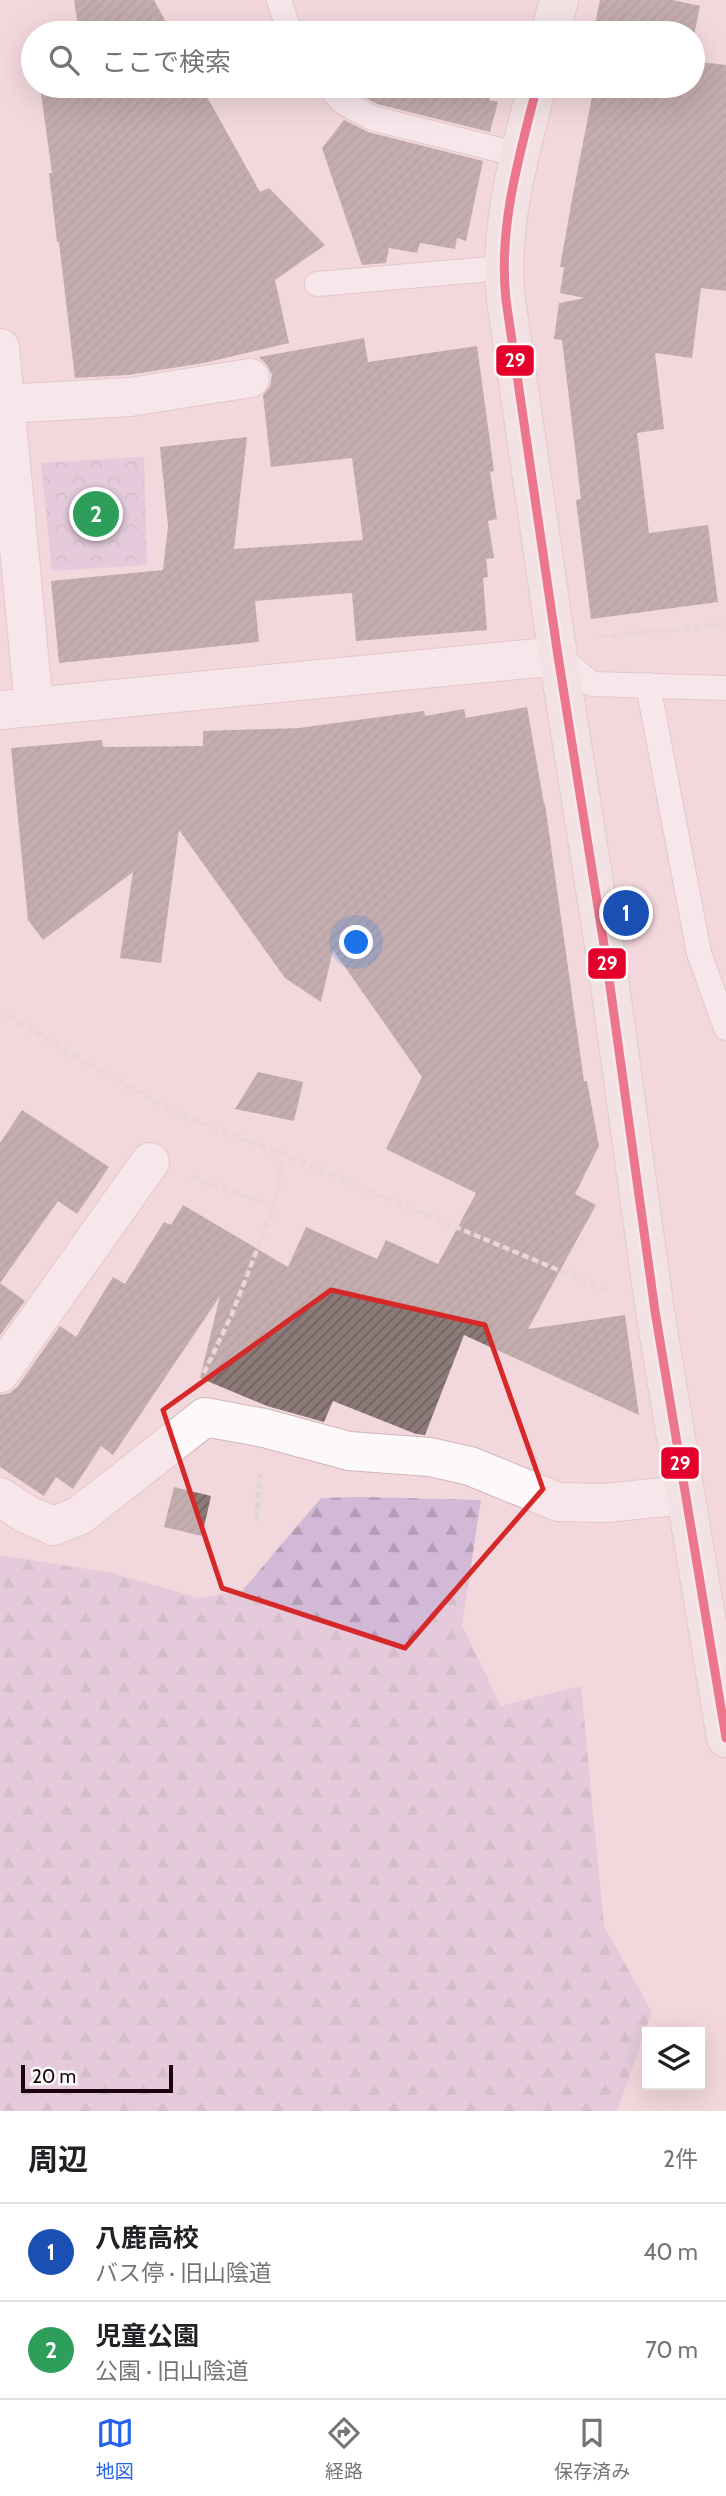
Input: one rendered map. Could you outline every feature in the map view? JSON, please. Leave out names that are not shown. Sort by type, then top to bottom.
[{"type":"street","points":[[553,21],[559,0]]},
{"type":"street","points":[[534,98],[520,155],[502,268],[558,656],[607,964],[655,1311],[726,1738]]},
{"type":"street","points":[[0,348],[6,404],[17,708],[558,656]]},
{"type":"street","points":[[6,404],[130,397],[250,378]]},
{"type":"street","points":[[0,1373],[150,1162]]},
{"type":"street","points":[[0,1497],[26,1514],[53,1526],[79,1516],[205,1417],[264,1428],[349,1451],[430,1457],[470,1466],[558,1502],[605,1503],[684,1495]]},
{"type":"lane","points":[[279,0],[286,21]]},
{"type":"lane","points":[[339,98],[372,118],[520,155]]},
{"type":"lane","points":[[317,284],[502,268]]},
{"type":"lane","points":[[558,656],[592,684],[726,688]]},
{"type":"lane","points":[[648,685],[699,953],[726,1028]]},
{"type":"path","points":[[558,656],[591,638],[726,624]]},
{"type":"path","points":[[0,1011],[172,1110],[655,1311]]},
{"type":"path","points":[[205,1417],[192,1397],[232,1314],[274,1206],[285,1155]]},
{"type":"path","points":[[150,1162],[274,1206]]},
{"type":"highlighted area","points":[[331,1290],[485,1325],[543,1489],[405,1648],[222,1588],[163,1410]]},
{"type":"green space","points":[[144,457],[147,565],[52,571],[41,463]]},
{"type":"green space","points":[[321,1498],[481,1500],[462,1625],[501,1706],[581,1686],[604,1926],[652,2012],[647,2027],[642,2027],[642,2040],[617,2111],[0,2111],[0,1555],[112,1573],[198,1598],[242,1591]]},
{"type":"building","points":[[74,0],[154,0],[165,21],[77,21]]},
{"type":"building","points":[[600,0],[673,0],[700,6],[697,21],[596,21]]},
{"type":"building","points":[[705,62],[726,65],[726,291],[701,288],[692,358],[655,353],[664,429],[637,433],[649,533],[708,525],[718,602],[591,619],[576,500],[581,499],[562,340],[554,339],[559,303],[585,298],[560,293],[564,267],[560,267],[592,98],[705,98]]},
{"type":"building","points":[[42,98],[208,98],[260,192],[269,188],[325,245],[275,280],[289,343],[204,363],[128,375],[75,378],[49,173],[52,173]]},
{"type":"building","points":[[366,98],[489,98],[498,102],[490,132],[377,104]]},
{"type":"building","points":[[344,120],[368,132],[483,161],[466,241],[457,238],[455,249],[420,243],[417,253],[389,248],[386,263],[362,265],[322,148]]},
{"type":"building","points":[[364,338],[368,362],[477,346],[494,471],[490,472],[497,519],[488,521],[494,558],[486,559],[488,577],[483,578],[487,630],[356,641],[352,593],[255,601],[259,642],[59,663],[51,581],[163,570],[168,526],[160,447],[247,437],[234,549],[363,540],[352,458],[271,467],[263,395],[270,386],[272,375],[259,357]]},
{"type":"building","points":[[527,707],[545,804],[584,1081],[587,1081],[599,1146],[575,1194],[596,1205],[528,1329],[625,1315],[639,1415],[464,1335],[425,1435],[416,1434],[333,1401],[324,1422],[267,1406],[200,1378],[220,1296],[113,1455],[101,1446],[73,1489],[56,1477],[44,1496],[0,1467],[0,1395],[10,1393],[18,1386],[60,1326],[76,1337],[113,1277],[125,1284],[164,1222],[171,1225],[183,1205],[288,1267],[306,1227],[377,1259],[386,1240],[438,1264],[476,1193],[386,1149],[422,1077],[333,950],[321,1002],[285,978],[179,830],[161,963],[120,958],[133,872],[43,940],[28,920],[11,748],[102,740],[103,747],[203,746],[203,731],[299,728],[424,711],[425,716],[464,709],[466,718]]},
{"type":"building","points":[[258,1072],[303,1082],[294,1121],[235,1109]]},
{"type":"building","points":[[22,1110],[109,1167],[77,1214],[58,1201],[0,1283],[0,1143]]},
{"type":"building","points":[[0,1283],[25,1301],[0,1335]]},
{"type":"building","points":[[174,1487],[211,1496],[202,1536],[164,1527]]},
{"type":"transit line","name":"29","points":[[534,98],[517,166],[508,219],[504,273],[506,300],[558,656],[607,964],[655,1311],[726,1738]]},
{"type":"place","name":"児童公園","points":[[96,514]]},
{"type":"place","name":"八鹿高校","points":[[626,913]]}]
